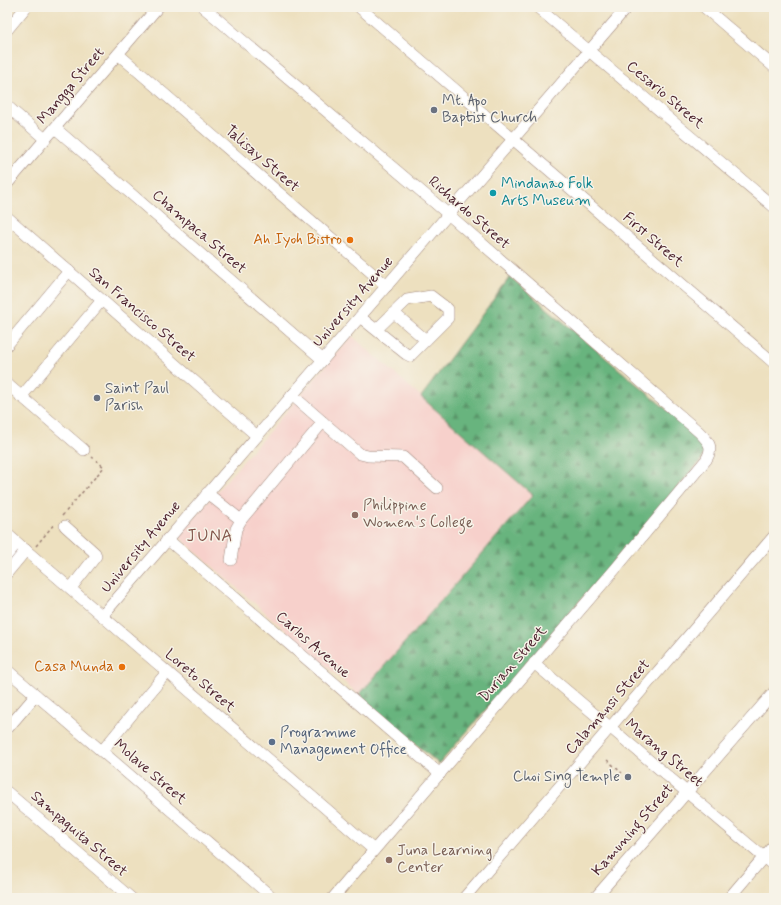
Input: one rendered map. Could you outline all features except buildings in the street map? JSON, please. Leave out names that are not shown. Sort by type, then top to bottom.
[{"type":"street","points":[[7,30],[26,7]]},
{"type":"street","name":"Mangga Street","points":[[7,184],[158,7]]},
{"type":"street","name":"Richardo Street","points":[[203,7],[448,214],[699,432],[710,447]]},
{"type":"street","name":"First Street","points":[[359,7],[774,363]]},
{"type":"street","name":"Cesario Street","points":[[537,7],[774,207]]},
{"type":"street","name":"University Avenue","points":[[102,616],[627,7]]},
{"type":"street","points":[[704,7],[774,67]]},
{"type":"street","name":"Talisay Street","points":[[118,54],[387,286]]},
{"type":"street","points":[[7,106],[46,139]]},
{"type":"street","name":"Champaca Street","points":[[55,128],[323,360]]},
{"type":"street","name":"San Francisco Street","points":[[7,217],[257,436]]},
{"type":"street","points":[[7,345],[69,271]]},
{"type":"street","points":[[360,317],[376,330],[406,354],[410,356],[448,318],[448,308],[431,296],[407,300],[376,330]]},
{"type":"street","points":[[21,396],[102,300]]},
{"type":"street","points":[[394,313],[426,340]]},
{"type":"street","points":[[7,384],[84,450]]},
{"type":"street","points":[[292,394],[360,454],[368,456],[403,457],[437,488]]},
{"type":"street","points":[[231,560],[236,529],[241,520],[323,422]]},
{"type":"street","name":"Durian Street","points":[[333,898],[617,567],[706,460],[710,454],[710,447]]},
{"type":"street","points":[[207,493],[241,520]]},
{"type":"street","points":[[65,526],[95,553],[96,556],[71,588]]},
{"type":"street","name":"Loreto Street","points":[[7,534],[374,850]]},
{"type":"street","name":"Calamansi Street","points":[[464,898],[774,536]]},
{"type":"street","name":"Carlos Avenue","points":[[167,539],[440,774]]},
{"type":"street","points":[[7,555],[17,543]]},
{"type":"street","points":[[7,573],[28,552]]},
{"type":"street","name":"Marang Street","points":[[534,663],[774,866]]},
{"type":"street","name":"Molave Street","points":[[7,670],[273,898]]},
{"type":"street","points":[[102,751],[168,672]]},
{"type":"street","name":"Kamuning Street","points":[[595,898],[774,692]]},
{"type":"street","points":[[7,729],[36,695]]},
{"type":"street","name":"Sampaguita Street","points":[[7,792],[131,898]]},
{"type":"street","points":[[729,898],[774,845]]},
{"type":"path","points":[[28,552],[104,467],[84,450]]},
{"type":"path","points":[[607,760],[622,773]]},
{"type":"shaded area","name":"Philippine Women's College","points":[[352,336],[533,494],[359,695],[178,536]]},
{"type":"green space","points":[[510,277],[698,436],[706,449],[701,460],[439,764],[359,695],[533,495],[421,397]]},
{"type":"place","name":"Mt. Apo Baptist Church","points":[[434,110]]},
{"type":"place","name":"Mindanao Folk Arts Museum","points":[[493,193]]},
{"type":"place","name":"Ah Iyoh Bistro","points":[[350,240]]},
{"type":"place","name":"Saint Paul Parish","points":[[97,398]]},
{"type":"place","name":"Philippine Women's College","points":[[355,515]]},
{"type":"place","name":"Casa Munda","points":[[122,667]]},
{"type":"place","name":"Programme Management Office","points":[[272,742]]},
{"type":"place","name":"Choi Sing Temple","points":[[628,777]]},
{"type":"place","name":"Juna Learning Center","points":[[389,860]]},
{"type":"district","name":"JUNA","points":[[210,536]]}]
